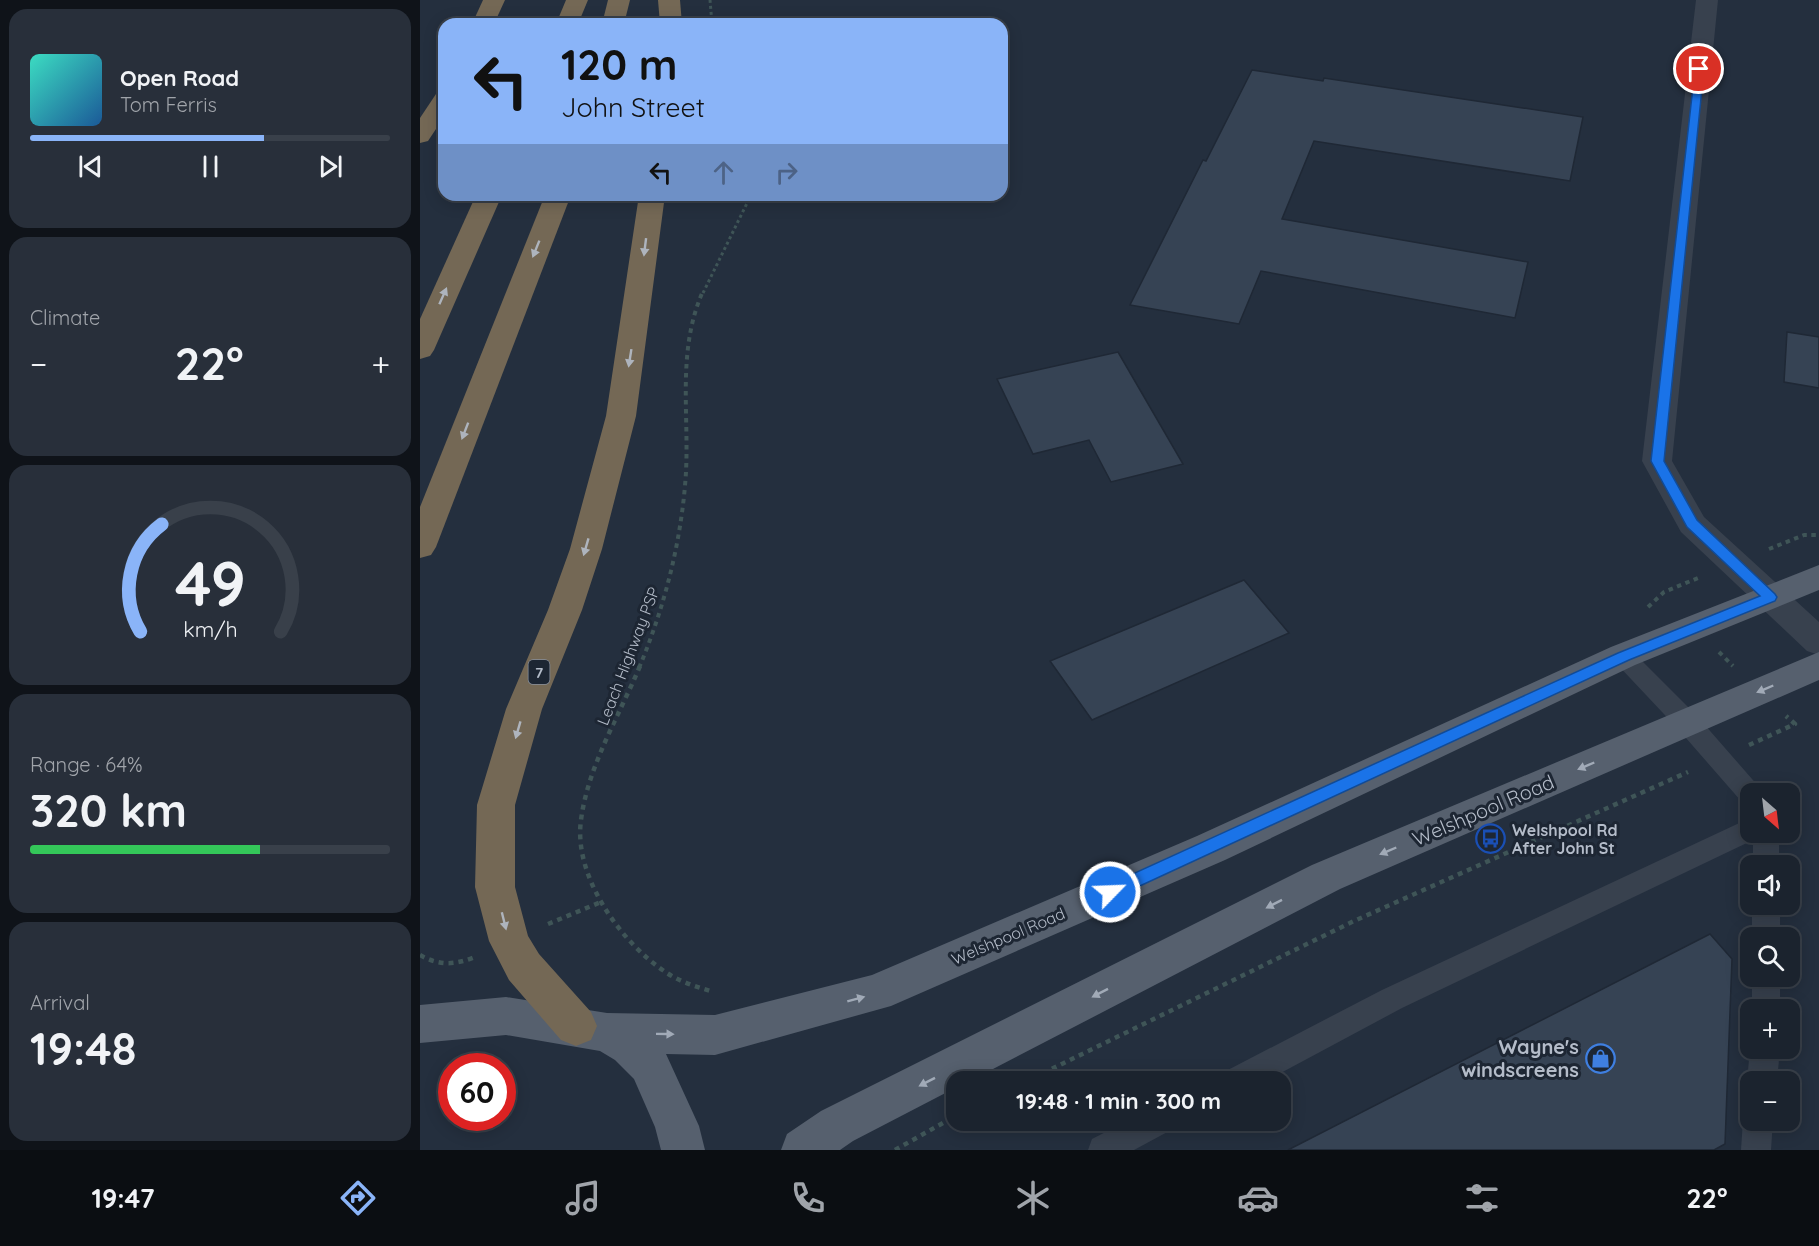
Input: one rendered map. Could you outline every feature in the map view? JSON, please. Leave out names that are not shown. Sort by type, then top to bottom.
[{"type":"highway","points":[[486,18],[494,0]]},
{"type":"highway","points":[[570,18],[577,0]]},
{"type":"highway","points":[[614,18],[619,0]]},
{"type":"highway","points":[[669,0],[670,18]]},
{"type":"highway","points":[[420,136],[438,108]]},
{"type":"highway","points":[[420,350],[486,201]]},
{"type":"highway","points":[[420,547],[556,201]]},
{"type":"highway","name":"7","points":[[592,1030],[524,967],[509,941],[495,887],[496,805],[524,709],[565,610],[586,549],[621,416],[651,201]]},
{"type":"main road","name":"Welshpool Road","points":[[420,1024],[506,1016],[592,1030],[716,1035],[876,993],[1211,848],[1623,656],[1819,577]]},
{"type":"main road","name":"Welshpool Road","points":[[802,1150],[837,1126],[1326,877],[1689,723],[1819,665]]},
{"type":"main road","points":[[592,1030],[630,1046],[649,1065],[677,1126],[683,1150]]},
{"type":"street","points":[[1707,0],[1657,461],[1692,524],[1819,642]]},
{"type":"lane","points":[[1623,656],[1689,723],[1741,783]]},
{"type":"lane","points":[[1255,1071],[1392,999],[1740,835]]},
{"type":"lane","points":[[1103,1150],[1139,1131]]},
{"type":"lane","points":[[1756,1150],[1757,1131]]},
{"type":"path","points":[[710,0],[712,18]]},
{"type":"path","name":"Leach Highway PSP","points":[[688,985],[664,971],[648,958],[630,940],[601,902],[584,863],[580,840],[580,820],[589,785],[644,659],[671,577],[686,473],[684,383],[693,315],[703,290],[748,201]]},
{"type":"path","points":[[1047,1071],[1354,921],[1795,724],[1683,620],[1648,607]]},
{"type":"path","points":[[895,1150],[946,1121]]},
{"type":"building","points":[[1252,70],[1323,81],[1324,78],[1583,117],[1570,181],[1314,141],[1282,219],[1528,262],[1515,318],[1261,271],[1239,324],[1130,305],[1203,160],[1206,161]]},
{"type":"building","points":[[1787,332],[1819,337],[1819,388],[1784,382]]},
{"type":"building","points":[[1118,352],[1183,464],[1111,482],[1089,440],[1033,454],[997,379]]},
{"type":"building","points":[[1244,580],[1289,633],[1092,720],[1050,661]]},
{"type":"building","points":[[1710,934],[1732,959],[1725,1144],[1714,1150],[1288,1150]]},
{"type":"place","name":"Welshpool Rd After John St","points":[[1491,839]]},
{"type":"place","name":"Wayne's windscreens","points":[[1600,1058]]},
{"type":"route","points":[[1110,892],[1211,848],[1623,656],[1770,597],[1692,524],[1657,461],[1699,69]]}]
